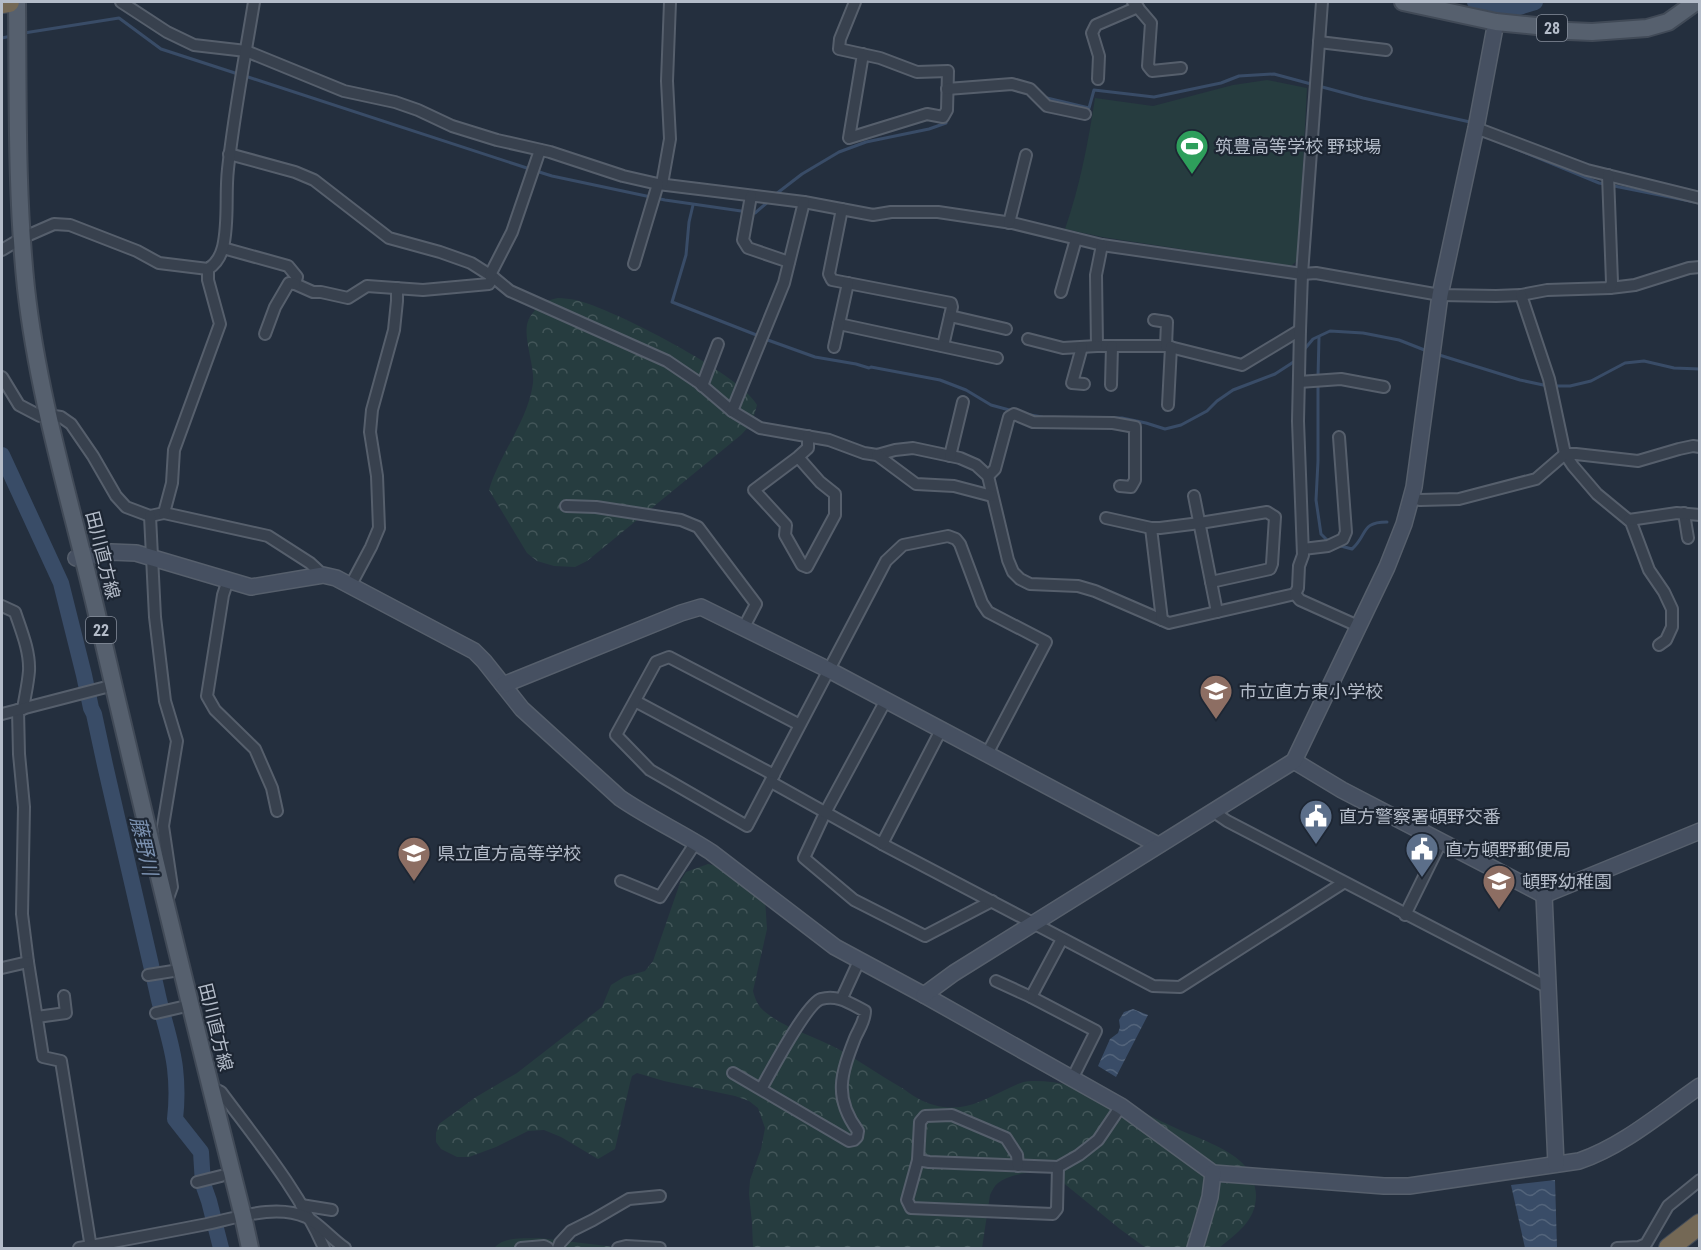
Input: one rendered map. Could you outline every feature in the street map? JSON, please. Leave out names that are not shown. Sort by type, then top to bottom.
[{"type":"highway","points":[[2,3],[9,2]]},
{"type":"highway","points":[[1669,1248],[1700,1224]]},
{"type":"highway","points":[[1680,1248],[1700,1232]]},
{"type":"main road","name":"田川直方線","points":[[9,2],[12,244],[26,289],[44,415],[162,904],[211,1087],[239,1248]]},
{"type":"main road","name":"田川直方線","points":[[12,244],[18,147],[17,2]]},
{"type":"main road","name":"28","points":[[1403,2],[1496,22],[1568,31],[1647,28],[1668,22],[1696,5]]},
{"type":"main road","name":"田川直方線","points":[[162,904],[173,971],[234,1218],[250,1248]]},
{"type":"street","points":[[121,2],[167,32],[194,45],[246,51],[344,91],[395,102],[452,126],[623,176],[660,184],[804,201],[873,215],[891,212],[938,212],[1009,223],[1102,245],[1302,274],[1316,273],[1440,296],[1521,295],[1547,290],[1610,288],[1635,285],[1689,268],[1700,267]]},
{"type":"street","points":[[12,244],[54,224],[70,225],[137,250],[159,263],[208,269],[215,265],[223,248],[227,217],[225,189],[229,154],[254,2]]},
{"type":"street","points":[[634,264],[660,184],[670,139],[667,81],[670,2]]},
{"type":"street","points":[[855,2],[840,39],[839,49],[863,54],[880,58],[917,72],[948,71],[947,110],[943,117],[927,114],[849,138],[863,54]]},
{"type":"street","points":[[1295,594],[1303,555],[1298,420],[1302,274],[1322,2]]},
{"type":"street","points":[[1098,79],[1099,56],[1092,33],[1096,26],[1135,4],[1151,23],[1148,66],[1152,71],[1181,68]]},
{"type":"street","points":[[924,995],[1034,922],[1294,761],[1387,567],[1404,524],[1417,465],[1440,296],[1496,22]]},
{"type":"street","points":[[1319,42],[1386,50]]},
{"type":"street","points":[[948,89],[1012,84],[1030,89],[1047,106],[1085,114]]},
{"type":"street","points":[[1476,128],[1587,170],[1700,198]]},
{"type":"street","points":[[265,334],[275,307],[289,283],[313,292],[348,298],[367,286],[423,290],[489,284],[512,232],[540,150]]},
{"type":"street","points":[[229,154],[295,172],[314,180],[389,238],[471,263],[510,291],[667,361],[732,411],[760,428],[829,440],[864,453],[877,454],[913,448],[960,458],[976,465],[988,476],[1008,560],[1013,572],[1030,584],[1078,586],[1169,622],[1295,594]]},
{"type":"street","points":[[1009,223],[1026,155]]},
{"type":"street","points":[[1608,175],[1612,282],[1610,288]]},
{"type":"street","points":[[751,196],[743,240],[748,248],[789,262]]},
{"type":"street","points":[[732,411],[784,283],[804,201]]},
{"type":"street","points":[[842,209],[829,274],[832,280],[951,303],[944,346]]},
{"type":"street","points":[[1061,292],[1076,238]]},
{"type":"street","points":[[1097,346],[1096,275],[1102,245]]},
{"type":"street","points":[[223,248],[288,266],[297,277],[295,284]]},
{"type":"street","points":[[164,513],[172,483],[174,450],[220,324],[208,280],[208,269]]},
{"type":"street","points":[[834,347],[848,283]]},
{"type":"street","points":[[354,579],[379,528],[376,476],[370,432],[372,410],[394,330],[397,288]]},
{"type":"street","points":[[1521,295],[1549,379],[1565,454],[1597,494],[1631,522],[1649,570],[1672,609],[1672,627],[1666,640],[1659,645]]},
{"type":"street","points":[[950,316],[1006,329]]},
{"type":"street","points":[[1154,320],[1167,322],[1168,405]]},
{"type":"street","points":[[839,324],[997,358]]},
{"type":"street","points":[[1028,339],[1063,348],[1168,347],[1242,365],[1300,330]]},
{"type":"street","points":[[702,386],[718,344]]},
{"type":"street","points":[[1111,385],[1112,346]]},
{"type":"street","points":[[1082,347],[1072,382],[1084,384]]},
{"type":"street","points":[[2,376],[19,405],[44,415],[61,417],[71,424],[116,496],[126,507],[150,516],[164,513],[268,536],[323,575]]},
{"type":"street","points":[[1299,382],[1341,379],[1384,387]]},
{"type":"street","points":[[950,456],[963,402]]},
{"type":"street","points":[[988,476],[995,469],[1009,417],[1014,414],[1033,422],[1113,423],[1135,427],[1135,480],[1131,487],[1120,486]]},
{"type":"street","points":[[798,457],[820,482],[835,494],[836,499],[835,515],[807,567],[802,565],[785,535],[786,525],[754,490],[807,448],[808,436]]},
{"type":"street","points":[[1303,549],[1328,546],[1343,539],[1346,532],[1339,437]]},
{"type":"street","points":[[1411,497],[1420,500],[1459,499],[1536,478],[1565,454],[1638,461],[1679,449],[1700,447]]},
{"type":"street","points":[[877,454],[916,484],[954,486],[992,496]]},
{"type":"street","points":[[1194,496],[1216,612]]},
{"type":"street","points":[[566,506],[596,507],[681,520],[698,527],[756,604],[744,627]]},
{"type":"street","points":[[1106,518],[1160,528],[1267,512],[1275,517],[1270,569],[1211,582]]},
{"type":"street","points":[[1629,520],[1677,513],[1700,515]]},
{"type":"street","points":[[1684,513],[1688,538]]},
{"type":"street","points":[[150,516],[155,617],[165,701],[177,741],[164,826],[171,887],[162,904]]},
{"type":"street","points":[[1151,528],[1162,620]]},
{"type":"street","points":[[800,725],[669,657],[656,662],[616,735],[650,770],[747,826],[772,778],[800,725],[829,670],[886,561],[903,544],[948,536],[956,538],[960,544],[982,603],[988,612],[1046,642],[987,754]]},
{"type":"street","points":[[80,557],[111,552],[136,554],[251,587],[323,575],[336,578],[474,651],[522,709],[620,798],[696,842],[835,947],[1121,1106],[1213,1173],[1409,1186],[1579,1161],[1616,1144],[1700,1086]]},
{"type":"street","points":[[228,580],[223,595],[207,696],[215,710],[255,749],[272,788],[277,811]]},
{"type":"street","points":[[1295,594],[1300,600],[1358,626]]},
{"type":"street","points":[[2,606],[15,612],[23,634],[29,670],[21,709],[19,753],[24,807],[22,914],[28,962],[44,1057],[61,1060],[87,1248],[270,1212],[291,1212],[308,1217],[345,1248]]},
{"type":"street","points":[[503,684],[701,607],[829,670],[1158,845]]},
{"type":"street","points":[[2,714],[109,686]]},
{"type":"street","points":[[635,700],[772,778],[825,813],[1153,986],[1180,987],[1343,883]]},
{"type":"street","points":[[886,700],[825,813],[804,858],[854,900],[925,936],[992,901]]},
{"type":"street","points":[[882,844],[941,730]]},
{"type":"street","points":[[1294,761],[1342,790],[1544,895],[1700,831]]},
{"type":"street","points":[[1214,812],[1343,883],[1547,987]]},
{"type":"street","points":[[621,881],[660,897],[696,842]]},
{"type":"street","points":[[1405,915],[1441,842]]},
{"type":"street","points":[[1544,895],[1556,1164]]},
{"type":"street","points":[[1031,997],[1062,939]]},
{"type":"street","points":[[842,998],[859,961]]},
{"type":"street","points":[[2,968],[28,962]]},
{"type":"street","points":[[148,975],[173,971]]},
{"type":"street","points":[[996,981],[1096,1031],[1072,1079]]},
{"type":"street","points":[[37,1017],[66,1013],[64,996]]},
{"type":"street","points":[[733,1073],[849,1141],[854,1140],[858,1131],[849,1118],[841,1090],[843,1074],[866,1011],[842,998],[818,1000],[805,1016],[761,1089]]},
{"type":"street","points":[[156,1013],[182,1007]]},
{"type":"street","points":[[211,1087],[221,1092],[286,1181],[324,1248]]},
{"type":"street","points":[[918,1160],[1058,1167],[1079,1155],[1098,1140],[1121,1106]]},
{"type":"street","points":[[1018,1166],[1017,1155],[1006,1138],[952,1115],[925,1116],[920,1122],[918,1160],[907,1200],[911,1208],[1053,1214],[1058,1209],[1058,1167]]},
{"type":"street","points":[[1195,1248],[1213,1173]]},
{"type":"street","points":[[196,1182],[221,1176]]},
{"type":"street","points":[[1617,1248],[1639,1247],[1646,1244],[1668,1206],[1700,1180]]},
{"type":"street","points":[[558,1248],[571,1231],[629,1198],[660,1196]]},
{"type":"street","points":[[301,1205],[332,1210]]},
{"type":"street","points":[[521,1248],[544,1246],[548,1248]]},
{"type":"street","points":[[618,1248],[626,1246],[660,1248]]},
{"type":"green space","name":"筑豊高等学校 野球場","points":[[1267,80],[1307,88],[1298,260],[1291,266],[1102,237],[1065,229],[1083,164],[1095,98],[1153,106],[1233,85]]},
{"type":"green space","points":[[558,298],[576,300],[593,306],[674,344],[727,377],[746,392],[757,405],[752,423],[741,435],[587,561],[575,567],[554,566],[537,561],[527,553],[489,490],[526,411],[530,397],[533,375],[527,341],[529,319],[542,303]]},
{"type":"green space","points":[[708,864],[722,867],[765,899],[767,929],[753,991],[760,1007],[772,1017],[840,1050],[917,1098],[934,1105],[963,1107],[1032,1081],[1071,1085],[1128,1106],[1216,1146],[1239,1160],[1249,1172],[1256,1192],[1253,1212],[1249,1219],[1219,1248],[1146,1248],[1050,1172],[1038,1172],[1009,1177],[994,1187],[990,1195],[982,1248],[753,1248],[750,1180],[761,1149],[765,1128],[758,1108],[749,1101],[735,1096],[637,1073],[632,1076],[615,1149],[598,1159],[561,1137],[544,1130],[528,1131],[469,1157],[457,1157],[441,1149],[436,1142],[439,1124],[476,1097],[517,1073],[602,1007],[611,985],[624,977],[645,971],[653,961],[681,880],[686,872]]},
{"type":"green space","points":[[539,1238],[624,1248],[494,1248],[509,1240]]},
{"type":"water","points":[[1133,1009],[1148,1015],[1116,1077],[1098,1066],[1110,1039],[1118,1033],[1119,1020],[1124,1012]]},
{"type":"water","points":[[1555,1180],[1557,1248],[1525,1248],[1511,1185]]},
{"type":"waterway","points":[[1475,2],[1506,11],[1535,2]]},
{"type":"waterway","points":[[24,33],[119,18],[161,49],[238,74]]},
{"type":"waterway","points":[[2,38],[11,36]]},
{"type":"waterway","points":[[1047,98],[1089,108],[1094,90],[1154,97],[1221,83],[1239,76],[1274,74],[1471,124]]},
{"type":"waterway","points":[[245,76],[530,169]]},
{"type":"waterway","points":[[776,194],[802,174],[839,152],[866,142],[929,129],[946,123]]},
{"type":"waterway","points":[[1507,145],[1599,183],[1700,203]]},
{"type":"waterway","points":[[536,171],[665,200],[755,213],[769,201]]},
{"type":"waterway","points":[[693,205],[686,255],[672,302],[759,336]]},
{"type":"waterway","points":[[1303,351],[1313,339],[1330,331],[1363,333],[1399,340],[1427,351]]},
{"type":"waterway","points":[[1318,377],[1319,337]]},
{"type":"waterway","points":[[765,339],[815,357],[940,380],[966,390],[991,405],[1013,411]]},
{"type":"waterway","points":[[1436,354],[1520,380],[1548,386]]},
{"type":"waterway","points":[[1112,418],[1122,418],[1165,429],[1181,425],[1207,411],[1233,390],[1275,374],[1295,361]]},
{"type":"waterway","points":[[1555,386],[1570,386],[1591,381],[1625,363],[1644,361],[1674,368],[1700,369]]},
{"type":"waterway","points":[[1318,384],[1316,500],[1321,534],[1328,541]]},
{"type":"waterway","points":[[1025,414],[1042,417]]},
{"type":"waterway","name":"藤野川","points":[[2,455],[61,583],[172,1049],[176,1081],[175,1119],[201,1152],[203,1184],[221,1248]]},
{"type":"waterway","points":[[1337,545],[1352,549],[1368,527],[1372,524],[1387,522]]},
{"type":"place","name":"筑豊高等学校 野球場","points":[[1192,175]]},
{"type":"place","name":"市立直方東小学校","points":[[1216,720]]},
{"type":"place","name":"直方警察署頓野交番","points":[[1316,845]]},
{"type":"place","name":"直方頓野郵便局","points":[[1422,878]]},
{"type":"place","name":"県立直方高等学校","points":[[414,882]]},
{"type":"place","name":"頓野幼稚園","points":[[1499,910]]}]
